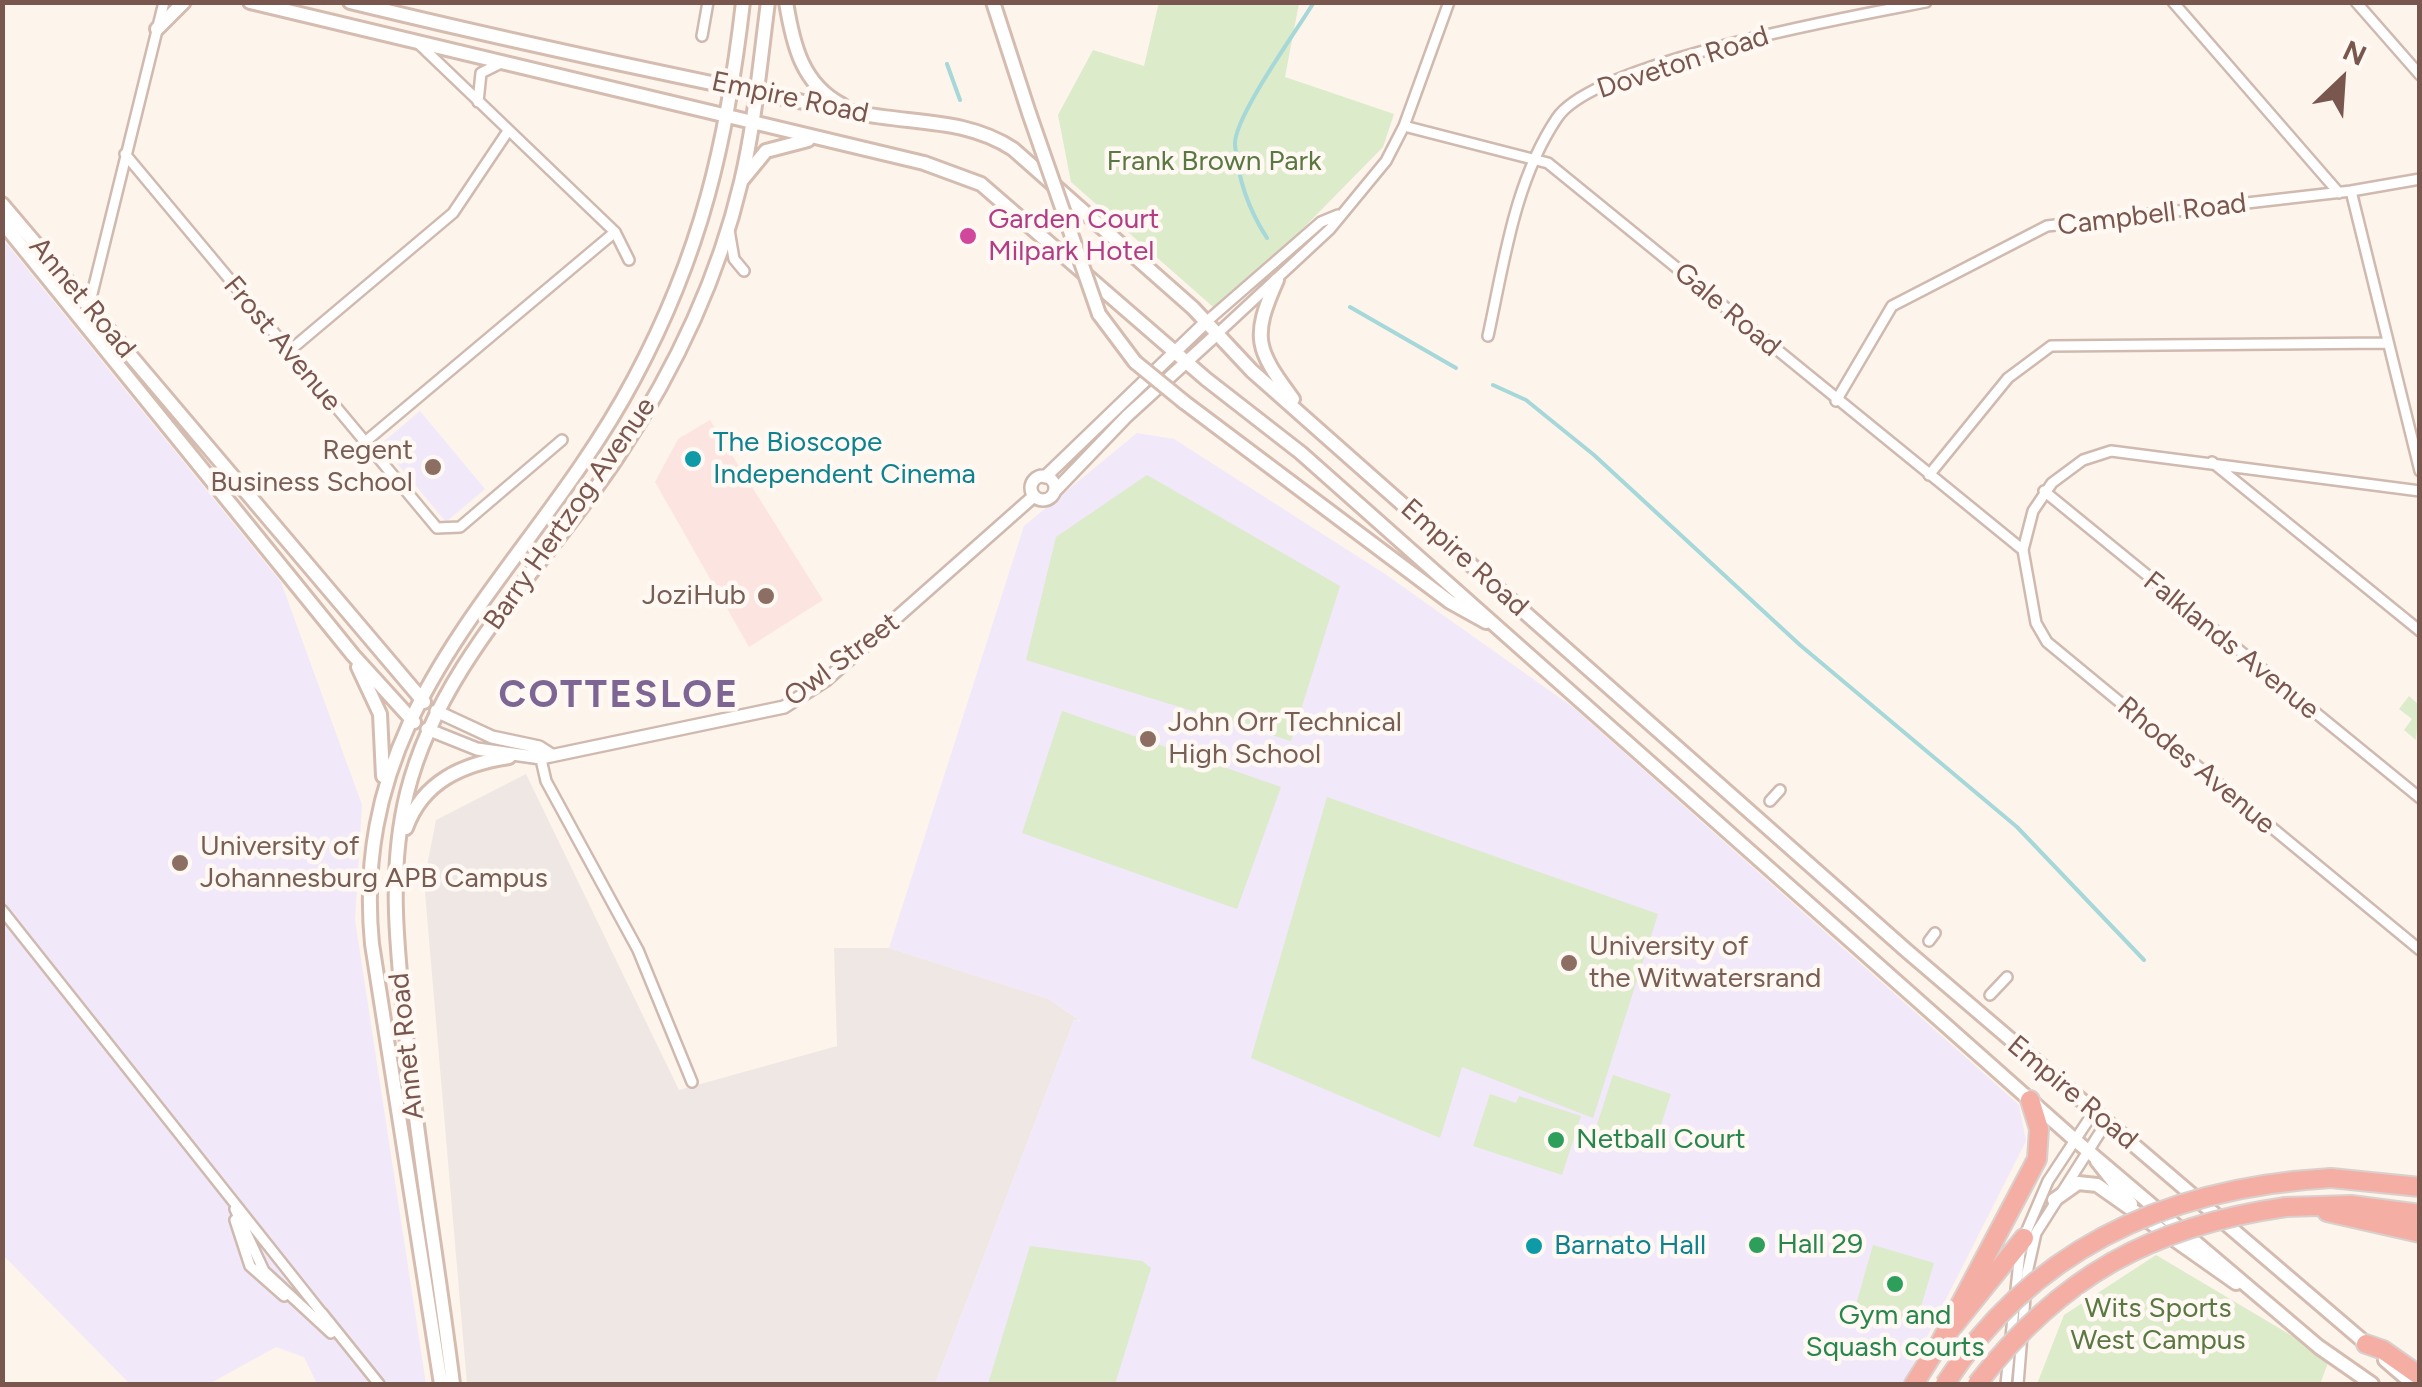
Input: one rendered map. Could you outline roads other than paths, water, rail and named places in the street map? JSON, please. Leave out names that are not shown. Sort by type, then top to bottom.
[{"type":"highway","points":[[1914,1384],[2037,1160],[2039,1129],[2030,1100]]},
{"type":"highway","points":[[1946,1384],[1976,1342],[2027,1290],[2070,1258],[2131,1222],[2210,1193],[2331,1178],[2417,1186]]},
{"type":"highway","points":[[1977,1384],[2027,1325],[2065,1292],[2116,1259],[2200,1222],[2295,1207],[2351,1205],[2420,1214]]},
{"type":"highway","points":[[2295,1207],[2420,1233]]},
{"type":"highway","points":[[1941,1341],[2024,1238]]},
{"type":"highway","points":[[2366,1344],[2384,1350],[2420,1376]]},
{"type":"main road","points":[[157,30],[184,2]]},
{"type":"main road","name":"Empire Road","points":[[250,2],[949,169],[975,180],[1301,453],[2075,1140],[2298,1330],[2372,1384]]},
{"type":"main road","name":"Empire Road","points":[[350,2],[856,113],[952,124],[997,138],[1092,216],[1308,418],[2093,1113],[2413,1384]]},
{"type":"main road","name":"Barry Hertzog Avenue","points":[[410,719],[450,645],[575,475],[634,380],[694,247],[716,180],[743,2]]},
{"type":"main road","name":"Barry Hertzog Avenue","points":[[427,729],[502,611],[619,455],[674,363],[728,228],[741,182],[768,2]]},
{"type":"main road","points":[[786,2],[796,48],[810,78],[823,94],[856,113]]},
{"type":"main road","points":[[994,2],[1099,314],[1135,362],[1450,602],[1494,623]]},
{"type":"main road","points":[[741,182],[766,151],[786,142],[820,139]]},
{"type":"main road","name":"Annet Road","points":[[2,204],[352,655],[410,719],[427,729],[406,795],[396,854],[396,935],[417,1137],[436,1250],[441,1384]]},
{"type":"main road","name":"Annet Road","points":[[2,222],[85,312],[419,698],[436,711]]},
{"type":"main road","points":[[1277,280],[1261,318],[1259,346],[1308,418]]},
{"type":"main road","points":[[352,655],[380,714],[385,752],[381,799]]},
{"type":"main road","name":"Annet Road","points":[[410,719],[381,799],[371,864],[370,931],[420,1252],[453,1384]]},
{"type":"main road","points":[[396,854],[410,815],[434,786],[464,767],[509,756]]},
{"type":"main road","points":[[2093,1154],[2099,1167],[2154,1227]]},
{"type":"main road","points":[[2054,1200],[2069,1187],[2090,1183],[2298,1330]]},
{"type":"main road","points":[[420,1252],[436,1250]]},
{"type":"street","points":[[85,312],[164,2]]},
{"type":"street","points":[[702,36],[708,2]]},
{"type":"street","points":[[1338,215],[1321,222],[1206,322],[1045,476],[1033,483],[1034,496],[1047,499],[1330,229],[1386,160],[1404,126],[1449,2]]},
{"type":"street","name":"Doveton Road","points":[[1488,336],[1511,232],[1534,157],[1565,108],[1600,87],[1741,40],[1926,2]]},
{"type":"street","points":[[2173,2],[2345,192],[2420,471]]},
{"type":"street","points":[[2356,2],[2420,75]]},
{"type":"street","points":[[417,42],[615,232],[629,260]]},
{"type":"street","points":[[478,102],[481,73],[488,66],[505,62]]},
{"type":"street","name":"Gale Road","points":[[1404,126],[1534,157],[1571,181],[1836,402],[2023,550]]},
{"type":"street","points":[[288,352],[453,212],[508,131]]},
{"type":"street","name":"Frost Avenue","points":[[126,154],[432,524],[443,531],[460,526],[562,440]]},
{"type":"street","name":"Campbell Road","points":[[1836,402],[1892,306],[2047,226],[2345,192],[2420,178]]},
{"type":"street","points":[[728,228],[734,259],[744,271]]},
{"type":"street","points":[[365,442],[615,232]]},
{"type":"street","points":[[1929,475],[2008,378],[2051,346],[2387,343]]},
{"type":"street","points":[[2023,550],[2044,491],[2083,460],[2111,452],[2420,491]]},
{"type":"street","points":[[2212,462],[2420,631]]},
{"type":"street","points":[[1045,476],[1052,480],[1054,491]]},
{"type":"street","name":"Falklands Avenue","points":[[2044,491],[2420,798]]},
{"type":"street","name":"Owl Street","points":[[427,729],[509,756],[745,718],[803,698],[1034,496]]},
{"type":"street","name":"Rhodes Avenue","points":[[2023,550],[2036,622],[2047,642],[2420,950]]},
{"type":"street","name":"Owl Street","points":[[436,711],[492,737],[543,753]]},
{"type":"street","points":[[543,753],[546,781],[638,950],[692,1082]]},
{"type":"street","points":[[1770,802],[1780,790]]},
{"type":"street","points":[[2,910],[231,1198],[278,1266],[379,1384]]},
{"type":"street","points":[[1990,995],[2007,977]]},
{"type":"street","points":[[2006,1384],[2014,1276],[2024,1238],[2048,1181],[2093,1113]]},
{"type":"street","points":[[2018,1384],[2029,1259],[2054,1200],[2093,1154],[2106,1123]]},
{"type":"street","points":[[231,1198],[258,1262],[327,1329],[371,1384]]},
{"type":"waterway","points":[[1267,238],[1241,182],[1235,145],[1237,132],[1255,95],[1314,2]]},
{"type":"waterway","points":[[947,64],[960,100]]},
{"type":"waterway","points":[[1350,307],[1456,368]]},
{"type":"waterway","points":[[1493,385],[1526,400],[1594,455],[1800,645],[2017,827],[2144,960]]},
{"type":"place","name":"Garden Court Milpark Hotel","points":[[968,236]]},
{"type":"place","name":"The Bioscope Independent Cinema","points":[[693,459]]},
{"type":"place","name":"Regent Business School","points":[[433,467]]},
{"type":"place","name":"JoziHub","points":[[766,596]]},
{"type":"place","name":"John Orr Technical High School","points":[[1148,739]]},
{"type":"place","name":"University of Johannesburg APB Campus","points":[[180,863]]},
{"type":"place","name":"University of the Witwatersrand","points":[[1569,963]]},
{"type":"place","name":"Netball Court","points":[[1556,1140]]},
{"type":"place","name":"Hall 29","points":[[1757,1245]]},
{"type":"place","name":"Barnato Hall","points":[[1534,1246]]},
{"type":"place","name":"Gym and Squash courts","points":[[1895,1284]]},
{"type":"district","name":"COTTESLOE","points":[[619,696]]},
{"type":"park label","name":"Frank Brown Park","points":[[1214,162]]},
{"type":"park label","name":"Wits Sports West Campus","points":[[2158,1325]]}]
